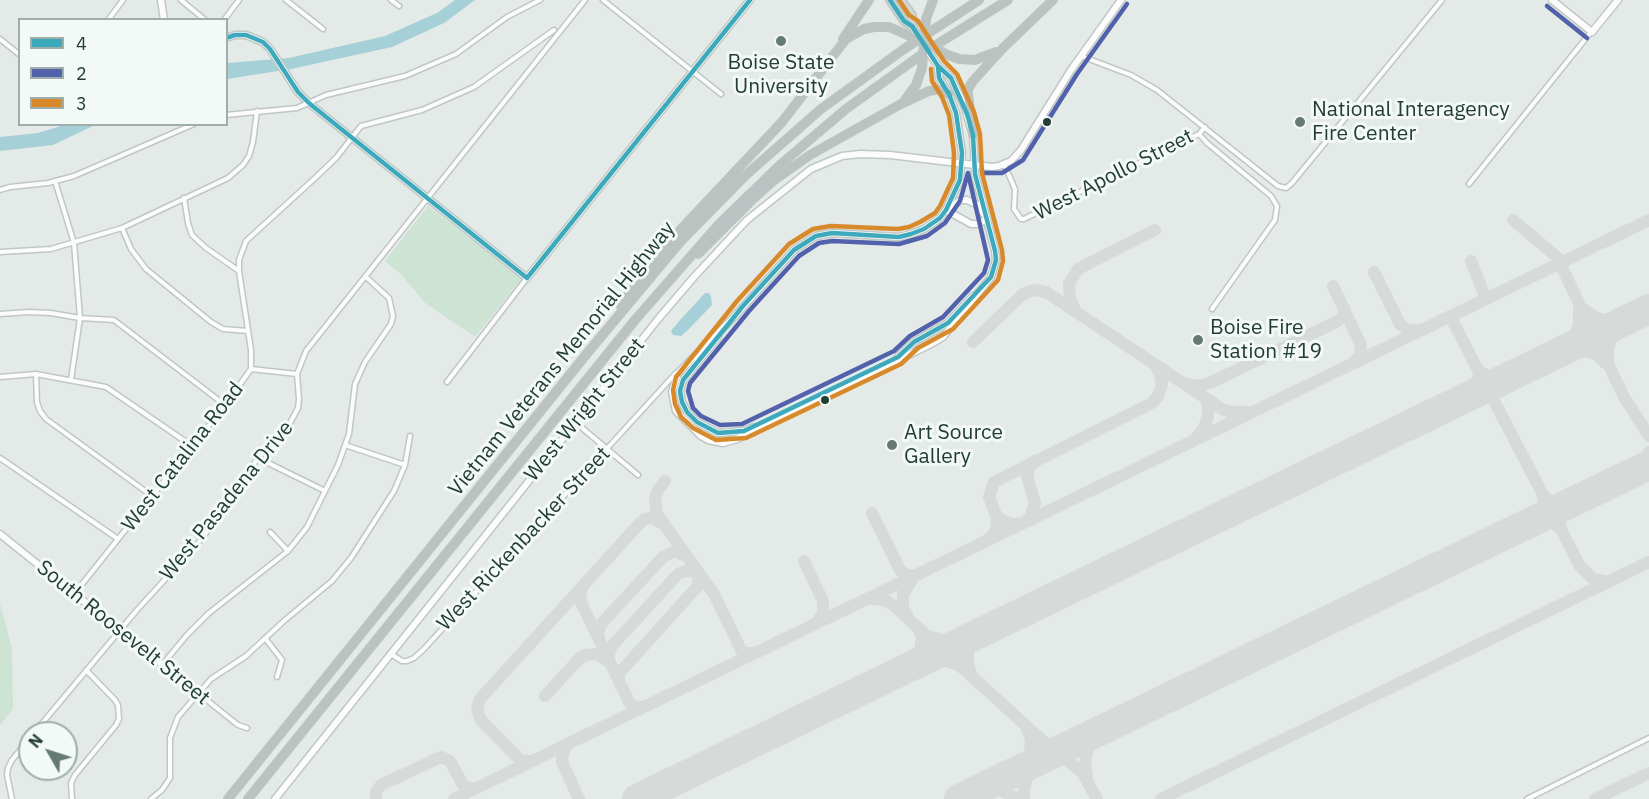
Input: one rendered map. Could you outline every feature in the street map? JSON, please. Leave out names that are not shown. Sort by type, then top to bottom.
[{"type":"highway","points":[[589,351],[627,295],[662,251],[782,122],[834,53],[869,0]]},
{"type":"highway","points":[[899,105],[911,93],[922,68],[926,19],[933,0]]},
{"type":"highway","name":"Vietnam Veterans Memorial Highway","points":[[228,799],[589,351],[681,241],[768,155],[821,109],[869,73],[979,0]]},
{"type":"highway","name":"Vietnam Veterans Memorial Highway","points":[[248,799],[635,320],[702,242],[757,186],[846,109],[911,62],[1008,0]]},
{"type":"highway","points":[[973,135],[968,89],[1003,48],[1053,0]]},
{"type":"highway","points":[[834,53],[846,39],[864,29],[884,26],[959,59],[975,60],[990,56],[1003,48]]},
{"type":"highway","points":[[635,320],[731,220],[773,181],[810,155],[899,105],[929,91],[940,89],[949,94]]},
{"type":"main road","points":[[890,0],[924,44]]},
{"type":"main road","points":[[901,0],[912,15],[912,26]]},
{"type":"street","points":[[110,18],[123,0]]},
{"type":"street","points":[[161,0],[164,18]]},
{"type":"street","points":[[181,0],[203,18]]},
{"type":"street","points":[[226,18],[239,0]]},
{"type":"street","points":[[286,0],[323,28]]},
{"type":"street","points":[[391,0],[399,6]]},
{"type":"street","points":[[228,115],[297,108],[326,95],[405,76],[456,54],[507,17],[540,0]]},
{"type":"street","name":"West Pasadena Drive","points":[[44,721],[86,669],[201,540],[258,458],[294,418],[299,399],[297,374],[306,351],[585,0]]},
{"type":"street","points":[[603,0],[721,94]]},
{"type":"street","points":[[447,382],[527,278],[750,0]]},
{"type":"street","points":[[1004,164],[1011,161],[1021,150],[1081,56],[1121,0]]},
{"type":"street","points":[[1081,56],[1138,79],[1170,99],[1278,186],[1286,188],[1442,0]]},
{"type":"street","points":[[1552,0],[1592,32]]},
{"type":"street","points":[[1469,184],[1618,0]]},
{"type":"street","name":"West Catalina Road","points":[[74,594],[225,405],[250,369],[252,359],[239,271],[242,249],[246,241],[314,179],[361,126],[422,110],[474,87],[554,30]]},
{"type":"street","points":[[228,37],[246,35],[262,42],[276,58],[298,92],[310,104],[527,278]]},
{"type":"street","points":[[0,39],[18,53]]},
{"type":"street","points":[[733,318],[681,369],[672,392],[676,411],[696,432],[708,440],[723,443],[737,439],[943,337],[991,277],[996,260],[974,164],[973,135],[964,105],[951,78],[938,66],[924,44]]},
{"type":"street","points":[[938,66],[939,78],[949,94],[956,113],[961,135],[962,162],[960,180],[940,218],[924,229],[899,237],[832,233],[816,236],[794,250],[733,318],[683,380],[680,391],[682,402],[687,412],[697,422],[718,433],[754,427],[898,357],[914,342],[948,322],[986,284]]},
{"type":"street","points":[[0,252],[51,249],[122,228],[228,178],[243,165],[249,156],[257,111]]},
{"type":"street","points":[[0,190],[74,176],[189,126]]},
{"type":"street","name":"West Apollo Street","points":[[1004,164],[1015,189],[1014,209],[1021,219],[1199,134],[1205,127]]},
{"type":"street","points":[[1199,134],[1207,144],[1272,196],[1277,206],[1275,220],[1212,309]]},
{"type":"street","name":"West Wright Street","points":[[275,799],[575,422],[694,277],[747,220],[811,170],[842,156],[860,154],[962,162],[992,167],[1004,164]]},
{"type":"street","points":[[56,181],[74,243],[80,318],[71,380]]},
{"type":"street","points":[[184,198],[192,235],[206,248],[239,271]]},
{"type":"street","points":[[946,210],[961,200],[967,200],[978,205],[987,219]]},
{"type":"street","points":[[946,210],[971,224],[987,219]]},
{"type":"street","points":[[122,228],[131,249],[146,269],[210,322],[223,329],[248,331]]},
{"type":"street","points":[[162,665],[209,613],[288,551],[307,527],[326,490],[349,434],[356,384],[365,362],[387,332],[393,316],[386,294],[366,277]]},
{"type":"street","points":[[0,314],[51,313],[80,318],[108,319],[120,324],[225,405]]},
{"type":"street","points":[[250,369],[297,374]]},
{"type":"street","name":"West Rickenbacker Street","points":[[391,653],[402,661],[414,658],[681,369]]},
{"type":"street","points":[[36,374],[37,402],[46,419],[152,496]]},
{"type":"street","points":[[0,377],[36,374],[97,384],[114,391],[192,446]]},
{"type":"street","points":[[575,422],[638,475]]},
{"type":"street","points":[[151,799],[167,784],[171,771],[170,742],[178,717],[211,679],[246,656],[332,581],[347,563],[394,491],[405,465],[410,436]]},
{"type":"street","points":[[345,445],[405,465]]},
{"type":"street","points":[[0,458],[118,539]]},
{"type":"street","points":[[258,458],[326,490]]},
{"type":"street","points":[[270,532],[288,551]]},
{"type":"street","name":"South Roosevelt Street","points":[[0,534],[238,725],[247,728]]},
{"type":"street","points":[[265,638],[282,660],[277,677]]},
{"type":"street","points":[[72,799],[71,783],[75,775],[119,719],[118,705],[115,700],[86,669]]},
{"type":"street","points":[[1527,799],[1649,738]]},
{"type":"street","points":[[12,799],[7,775],[8,768],[18,753]]},
{"type":"green space","points":[[428,206],[522,278],[475,337],[424,302],[401,274],[385,261]]},
{"type":"green space","points":[[0,604],[12,648],[13,709],[0,725]]},
{"type":"water","points":[[455,0],[475,0],[444,23],[392,47],[291,69],[228,79],[228,63],[289,58],[385,36],[437,13]]},
{"type":"water","points":[[61,126],[93,126],[53,145],[0,151],[0,137],[38,133]]},
{"type":"water","points":[[705,293],[709,293],[712,305],[681,336],[673,335],[671,331]]},
{"type":"taxiway","points":[[1513,220],[1557,257],[1624,397],[1649,436]]},
{"type":"taxiway","points":[[454,799],[1649,220]]},
{"type":"taxiway","points":[[1075,309],[1070,299],[1069,284],[1078,269],[1155,230]]},
{"type":"taxiway","points":[[1471,261],[1484,294]]},
{"type":"taxiway","points":[[1374,272],[1400,324],[1408,330],[1419,330]]},
{"type":"taxiway","points":[[1333,286],[1361,345],[1360,356],[1353,363]]},
{"type":"taxiway","points":[[973,342],[1023,294],[1034,290],[1046,292],[1222,409],[1231,412],[1249,412]]},
{"type":"taxiway","points":[[1187,384],[1200,386],[1212,382],[1338,321],[1343,316],[1344,308]]},
{"type":"taxiway","points":[[1582,308],[1598,319],[1617,322],[1627,319]]},
{"type":"taxiway","points":[[1563,351],[1579,326],[1579,309]]},
{"type":"taxiway","points":[[1450,316],[1580,566],[1592,578],[1609,582]]},
{"type":"taxiway","points":[[1608,362],[1608,348],[1612,336],[1627,319]]},
{"type":"taxiway","points":[[1563,351],[1583,350],[1597,355],[1605,363]]},
{"type":"taxiway","points":[[987,540],[993,535],[997,525],[989,497],[994,482],[1152,403],[1158,396],[1162,385],[1160,373],[1155,365]]},
{"type":"taxiway","points":[[1479,371],[1489,377],[1507,378]]},
{"type":"taxiway","points":[[1466,397],[1478,384],[1479,371]]},
{"type":"taxiway","points":[[1197,437],[1204,428],[1208,416],[1208,403],[1205,398]]},
{"type":"taxiway","points":[[1634,472],[1645,461],[1649,452]]},
{"type":"taxiway","points":[[996,515],[1012,524],[1023,523],[1030,518],[1035,503],[1027,476],[1035,461]]},
{"type":"taxiway","points":[[665,481],[655,498],[657,514],[715,596],[741,650],[755,653]]},
{"type":"taxiway","points":[[1543,495],[1554,505],[1569,504],[1559,513],[1561,530],[1552,520],[1534,520],[1544,510],[1543,495]]},
{"type":"taxiway","points":[[872,513],[900,570],[907,575],[916,575]]},
{"type":"taxiway","points":[[531,761],[518,758],[481,720],[477,709],[480,699],[640,523],[652,518],[663,524]]},
{"type":"taxiway","points":[[599,639],[598,632],[602,623],[663,557],[675,551],[685,556]]},
{"type":"taxiway","points":[[804,561],[823,601],[823,614],[817,622]]},
{"type":"taxiway","points":[[1161,799],[1649,562]]},
{"type":"taxiway","points":[[609,660],[612,646],[678,574],[688,570],[699,575]]},
{"type":"taxiway","points":[[619,682],[619,674],[622,670],[697,587],[699,580],[697,572]]},
{"type":"taxiway","points":[[908,617],[903,607],[903,595],[913,578]]},
{"type":"taxiway","points":[[582,587],[580,600],[629,702],[634,707],[642,707]]},
{"type":"taxiway","points":[[871,599],[885,600],[893,605],[1043,741],[1082,772],[1097,799]]},
{"type":"taxiway","points":[[904,670],[914,662],[920,651],[922,637],[918,628]]},
{"type":"taxiway","points":[[972,676],[968,664],[968,652],[980,633]]},
{"type":"taxiway","points":[[931,637],[952,642],[969,638]]},
{"type":"taxiway","points":[[545,696],[585,655],[597,654],[609,662]]},
{"type":"taxiway","points":[[922,661],[939,659],[956,664]]},
{"type":"taxiway","points":[[1014,772],[1030,755],[1031,739],[1026,727]]},
{"type":"taxiway","points":[[1087,777],[1085,764],[1088,748],[1096,736],[1106,728]]},
{"type":"taxiway","points":[[569,743],[563,752],[562,762],[579,799]]},
{"type":"taxiway","points":[[1047,743],[1058,746],[1075,743]]},
{"type":"taxiway","points":[[1024,799],[1024,788],[1028,776],[1036,765],[1049,756]]},
{"type":"taxiway","points":[[376,799],[376,792],[381,785],[441,757],[450,761],[463,785],[476,788]]},
{"type":"taxiway","points":[[1595,799],[1649,773]]},
{"type":"taxiway","points":[[975,792],[985,789],[999,790],[1019,799]]},
{"type":"runway","points":[[637,799],[1649,309]]},
{"type":"runway","points":[[959,799],[1649,465]]},
{"type":"transit line","name":"4","points":[[527,278],[750,0]]},
{"type":"transit line","name":"4","points":[[890,0],[904,21],[912,26],[938,66]]},
{"type":"transit line","name":"3","points":[[899,0],[909,15],[918,21],[944,61],[957,74],[974,112],[980,134],[982,173],[1002,250],[1003,261],[998,280],[953,329],[918,348],[901,364],[746,438],[716,440],[693,428],[681,417],[675,404],[673,390],[676,377],[737,301],[789,244],[813,229],[831,226],[898,229],[909,227],[935,213],[940,206],[953,178],[954,153],[949,115],[932,81],[931,69]]},
{"type":"transit line","name":"2","points":[[984,173],[1002,173],[1023,160],[1077,74],[1127,4]]},
{"type":"transit line","name":"2","points":[[1547,6],[1587,38]]},
{"type":"transit line","name":"4","points":[[228,37],[246,35],[263,42],[298,92],[310,104],[527,278]]},
{"type":"transit line","name":"4","points":[[938,66],[951,78],[967,114],[973,135],[975,174],[995,251],[996,260],[991,277],[948,323],[914,342],[898,357],[744,431],[718,433],[697,422],[687,412],[682,402],[680,391],[683,380],[743,306],[794,250],[816,236],[832,233],[899,237],[911,234],[924,229],[940,218],[946,210],[960,180],[962,153],[956,113],[949,94],[939,78],[938,66]]},
{"type":"transit line","name":"2","points":[[968,173],[988,260],[984,273],[943,317],[910,336],[894,351],[742,424],[720,425],[701,416],[693,408],[688,391],[690,383],[749,311],[799,256],[819,243],[832,241],[899,244],[927,236],[945,223],[960,201],[968,173]]},
{"type":"place","name":"Boise State University","points":[[781,41]]},
{"type":"place","name":"National Interagency Fire Center","points":[[1300,122]]},
{"type":"place","name":"Boise Fire Station #19","points":[[1198,340]]},
{"type":"place","name":"Art Source Gallery","points":[[892,445]]}]
